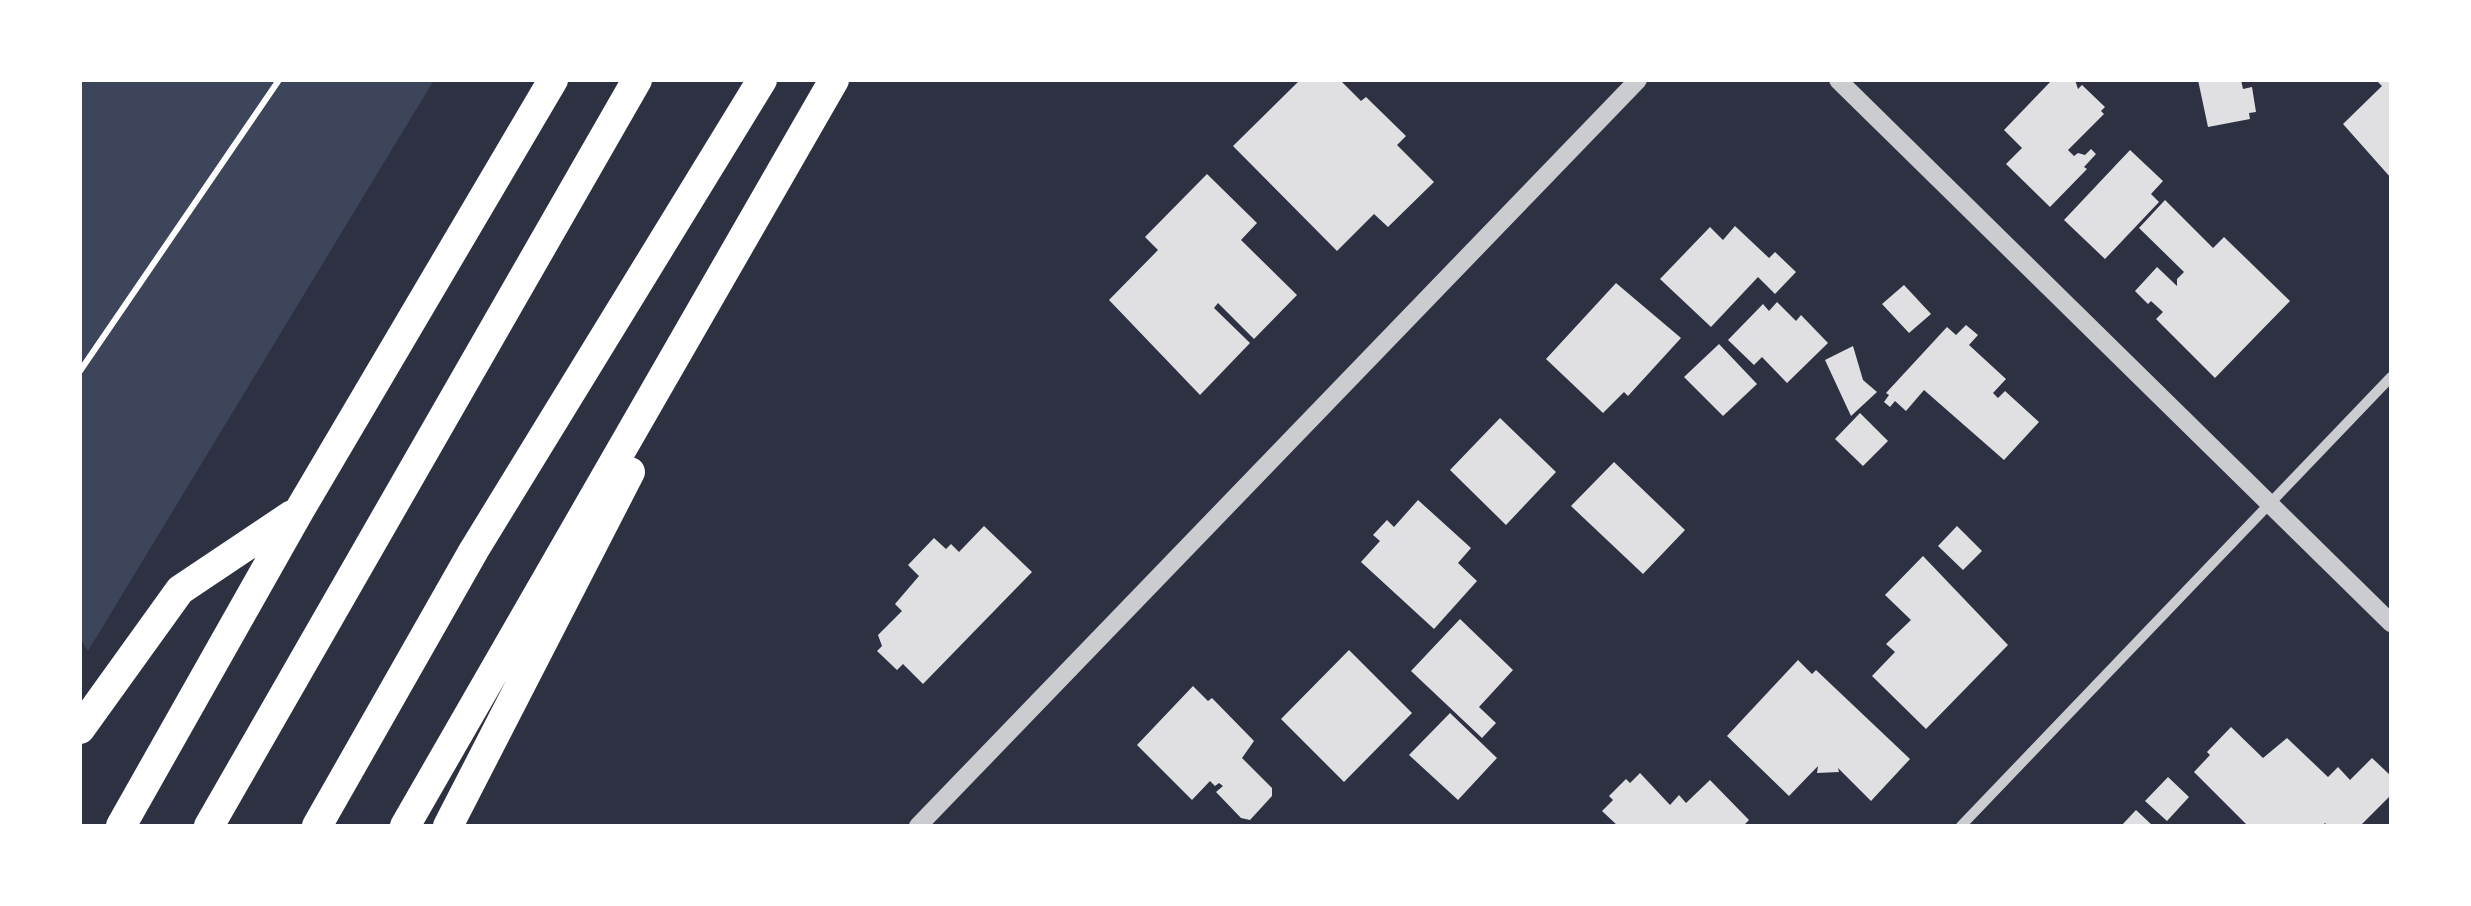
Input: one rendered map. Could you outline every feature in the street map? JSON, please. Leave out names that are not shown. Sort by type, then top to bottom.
[{"type":"highway","points":[[121,826],[299,511],[553,80]]},
{"type":"highway","points":[[209,826],[636,80]]},
{"type":"highway","points":[[317,826],[474,550],[762,80]]},
{"type":"highway","points":[[404,826],[831,86]]},
{"type":"highway","points":[[448,826],[831,86]]},
{"type":"highway","points":[[80,728],[180,590],[299,511]]},
{"type":"street","points":[[918,826],[1638,80]]},
{"type":"street","points":[[1838,80],[2391,623]]},
{"type":"street","points":[[1961,826],[2391,377]]},
{"type":"path","points":[[80,371],[280,80]]},
{"type":"shaded area","points":[[80,80],[434,80],[88,651],[80,639]]},
{"type":"building","points":[[1300,80],[1340,80],[1361,101],[1366,97],[1406,136],[1397,145],[1434,182],[1388,227],[1374,214],[1337,251],[1233,146]]},
{"type":"building","points":[[2052,80],[2075,80],[2078,89],[2082,85],[2105,107],[2101,111],[2104,114],[2068,150],[2074,156],[2085,155],[2091,149],[2096,154],[2084,167],[2087,169],[2050,207],[2006,164],[2022,148],[2004,130]]},
{"type":"building","points":[[2198,80],[2241,80],[2243,89],[2252,87],[2256,112],[2249,113],[2250,119],[2208,127]]},
{"type":"building","points":[[2376,80],[2391,80],[2391,178],[2343,124],[2382,86]]},
{"type":"building","points":[[2130,150],[2163,181],[2151,194],[2159,202],[2105,259],[2064,220]]},
{"type":"building","points":[[1207,174],[1257,223],[1241,240],[1297,295],[1254,339],[1218,303],[1214,308],[1250,343],[1200,395],[1109,300],[1158,250],[1145,237]]},
{"type":"building","points":[[2165,200],[2213,248],[2224,237],[2290,301],[2215,378],[2156,319],[2163,312],[2135,291],[2157,267],[2177,286],[2177,279],[2184,272],[2139,228]]},
{"type":"building","points":[[1735,226],[1769,258],[1775,252],[1796,272],[1775,294],[1758,277],[1711,327],[1660,279],[1710,227],[1723,240]]},
{"type":"building","points":[[1616,283],[1681,338],[1628,396],[1624,392],[1603,413],[1546,359]]},
{"type":"building","points":[[1904,285],[1931,314],[1909,333],[1882,304]]},
{"type":"building","points":[[1777,302],[1796,321],[1801,315],[1828,343],[1787,383],[1762,357],[1754,365],[1728,340],[1763,304],[1769,311]]},
{"type":"building","points":[[1966,325],[1978,335],[1969,345],[2006,379],[1993,393],[1998,398],[2005,391],[2039,422],[2004,460],[1924,390],[1906,411],[1895,401],[1890,407],[1884,402],[1889,395],[1886,393],[1947,327],[1956,335]]},
{"type":"building","points":[[1719,344],[1757,384],[1723,416],[1684,377]]},
{"type":"building","points":[[1853,346],[1863,380],[1877,392],[1851,416],[1825,360]]},
{"type":"building","points":[[1860,413],[1888,441],[1863,466],[1835,439]]},
{"type":"building","points":[[1500,418],[1556,472],[1506,525],[1450,470]]},
{"type":"building","points":[[1614,462],[1685,530],[1643,574],[1571,506]]},
{"type":"building","points":[[1418,500],[1471,548],[1458,563],[1477,581],[1434,629],[1361,562],[1380,541],[1373,535],[1387,520],[1394,527]]},
{"type":"building","points":[[984,526],[1032,572],[923,684],[903,664],[897,670],[877,651],[882,646],[878,635],[902,611],[895,604],[919,576],[908,565],[934,538],[946,549],[951,544],[959,552]]},
{"type":"building","points":[[1957,526],[1982,551],[1963,570],[1938,546]]},
{"type":"building","points":[[1923,556],[2008,645],[1926,729],[1872,676],[1895,652],[1886,644],[1911,620],[1885,595]]},
{"type":"building","points":[[1460,619],[1513,670],[1479,707],[1496,723],[1482,738],[1411,671]]},
{"type":"building","points":[[1349,650],[1412,713],[1344,782],[1281,719]]},
{"type":"building","points":[[1798,660],[1812,674],[1816,670],[1910,759],[1871,801],[1838,768],[1839,772],[1817,773],[1818,766],[1789,796],[1727,736]]},
{"type":"building","points":[[1193,686],[1208,701],[1212,698],[1254,741],[1242,758],[1272,788],[1272,796],[1250,820],[1241,818],[1216,792],[1223,786],[1219,783],[1215,786],[1210,781],[1192,800],[1137,745]]},
{"type":"building","points":[[1450,713],[1497,758],[1458,800],[1409,755]]},
{"type":"building","points":[[2231,727],[2263,758],[2287,738],[2328,777],[2338,767],[2350,780],[2372,758],[2391,776],[2391,795],[2360,826],[2248,826],[2194,772]]},
{"type":"building","points":[[1640,773],[1670,805],[1679,795],[1686,803],[1710,780],[1749,820],[1743,826],[1618,826],[1602,811],[1613,800],[1609,796],[1626,779],[1630,783]]},
{"type":"building","points":[[2168,777],[2189,797],[2167,821],[2145,801]]},
{"type":"building","points":[[2136,810],[2153,826],[2121,826]]}]
